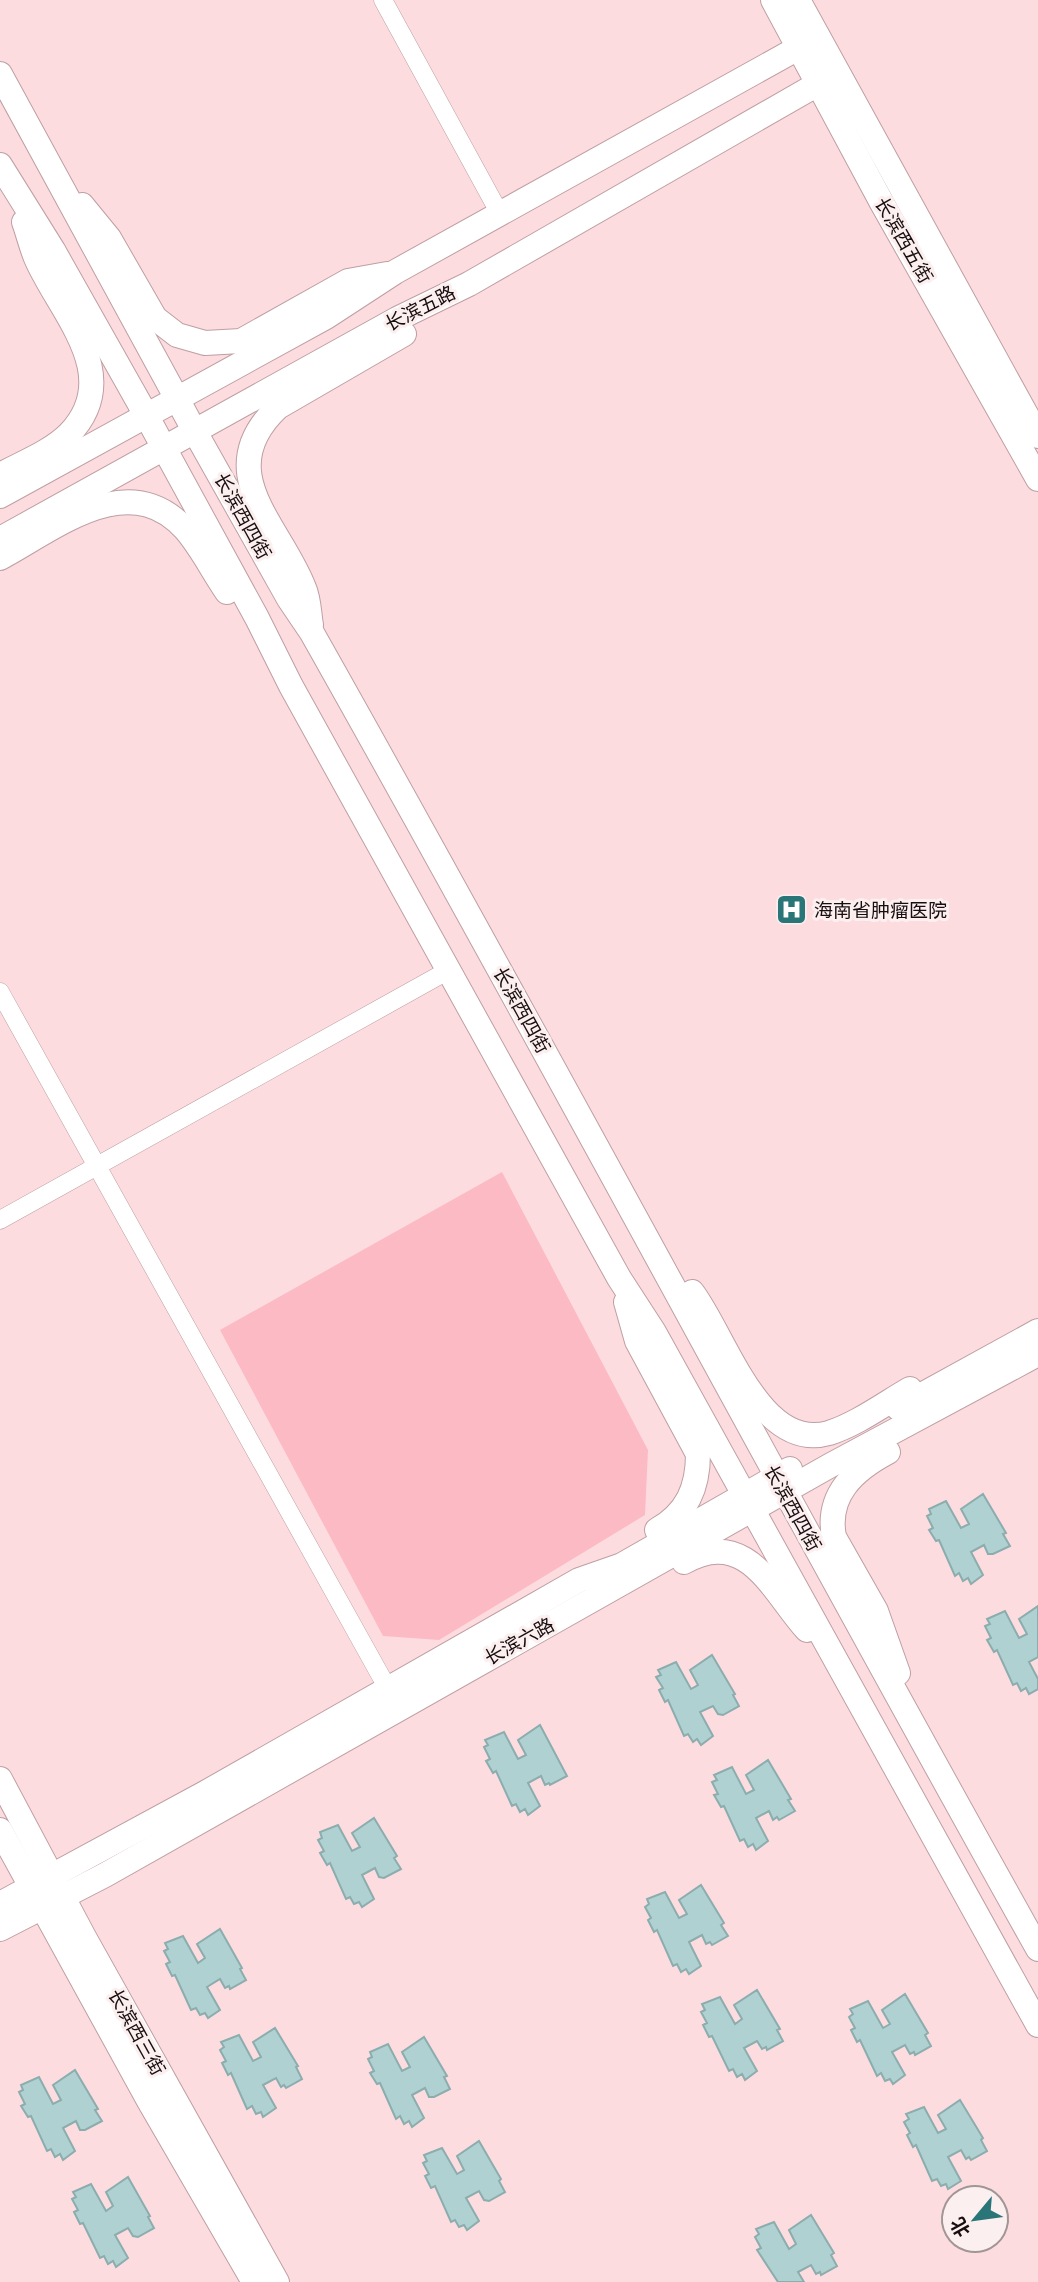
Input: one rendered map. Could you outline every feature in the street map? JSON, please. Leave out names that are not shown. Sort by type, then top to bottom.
[{"type":"main road","name":"长滨西五街","points":[[773,0],[808,43],[1038,479]]},
{"type":"main road","name":"长滨西五街","points":[[798,0],[808,43]]},
{"type":"main road","name":"长滨五路","points":[[0,496],[358,298],[395,272],[808,43]]},
{"type":"main road","name":"长滨西四街","points":[[0,74],[194,430],[289,599],[312,633],[647,1234],[780,1485],[1038,1949]]},
{"type":"main road","name":"长滨五路","points":[[0,539],[194,430],[437,298],[469,284],[827,79]]},
{"type":"main road","name":"长滨西五街","points":[[827,79],[1037,432]]},
{"type":"main road","name":"长滨西四街","points":[[0,165],[53,250],[146,415],[257,618],[291,686],[619,1278],[654,1332],[1038,2026]]},
{"type":"main road","points":[[52,169],[109,238],[155,318],[184,338],[216,345],[241,341],[348,281],[395,272]]},
{"type":"main road","points":[[0,475],[55,445],[71,432],[88,403],[92,377],[87,350],[36,258],[13,188]]},
{"type":"main road","points":[[312,633],[305,589],[256,502],[250,484],[249,458],[258,431],[270,414],[288,400],[445,312],[469,284]]},
{"type":"main road","points":[[0,558],[106,502],[126,500],[149,505],[174,519],[186,530],[291,686]]},
{"type":"main road","points":[[647,1234],[700,1303],[757,1402],[772,1419],[794,1430],[827,1434],[920,1384],[984,1373]]},
{"type":"main road","points":[[585,1591],[616,1553],[676,1519],[691,1496],[698,1475],[698,1454],[637,1341],[619,1278]]},
{"type":"main road","name":"长滨六路","points":[[0,1904],[105,1875],[585,1591],[622,1565],[934,1408],[1038,1331]]},
{"type":"main road","name":"长滨六路","points":[[984,1373],[1038,1354]]},
{"type":"main road","points":[[923,1743],[876,1611],[834,1537],[833,1510],[845,1485],[855,1472],[942,1421],[984,1373]]},
{"type":"main road","points":[[585,1591],[634,1590],[701,1553],[730,1555],[761,1570],[785,1607],[833,1658]]},
{"type":"main road","name":"长滨六路","points":[[0,1929],[46,1891],[388,1689],[585,1591]]},
{"type":"main road","name":"长滨西三街","points":[[0,1780],[46,1891],[254,2282]]},
{"type":"main road","name":"长滨西三街","points":[[0,1830],[46,1891],[277,2282]]},
{"type":"street","points":[[383,0],[500,214]]},
{"type":"street","points":[[0,1220],[449,970]]},
{"type":"street","points":[[0,992],[388,1689]]},
{"type":"shaded area","points":[[502,1172],[648,1450],[645,1515],[439,1640],[383,1636],[220,1330]]},
{"type":"building","points":[[983,1494],[1006,1533],[1003,1534],[1010,1546],[993,1554],[988,1554],[984,1545],[971,1552],[983,1575],[971,1584],[968,1578],[963,1581],[959,1573],[955,1576],[939,1540],[936,1541],[929,1530],[933,1528],[927,1516],[931,1514],[929,1509],[946,1501],[961,1528],[969,1524],[961,1509]]},
{"type":"building","points":[[1038,1606],[1038,1657],[1029,1662],[1038,1679],[1038,1689],[1029,1694],[1026,1688],[1021,1691],[1017,1683],[1013,1685],[997,1650],[994,1652],[987,1640],[991,1638],[985,1626],[990,1624],[987,1619],[1005,1611],[1019,1638],[1027,1634],[1019,1619]]},
{"type":"building","points":[[712,1655],[739,1706],[723,1715],[718,1714],[713,1706],[700,1712],[713,1736],[701,1745],[697,1739],[693,1742],[688,1734],[684,1736],[668,1700],[665,1702],[659,1690],[663,1688],[656,1677],[661,1675],[658,1670],[676,1662],[691,1689],[698,1685],[690,1670]]},
{"type":"building","points":[[540,1725],[567,1776],[550,1785],[545,1785],[541,1776],[528,1783],[540,1806],[528,1815],[525,1809],[520,1812],[516,1804],[512,1806],[496,1771],[493,1773],[486,1761],[490,1759],[484,1747],[488,1745],[485,1740],[504,1732],[518,1759],[526,1755],[518,1740]]},
{"type":"building","points":[[768,1760],[795,1811],[779,1820],[777,1817],[773,1820],[769,1811],[756,1818],[768,1841],[756,1850],[753,1844],[748,1847],[744,1839],[740,1841],[724,1806],[721,1807],[714,1795],[718,1794],[712,1782],[717,1780],[714,1775],[732,1767],[746,1794],[754,1790],[746,1775]]},
{"type":"building","points":[[374,1818],[397,1856],[394,1858],[401,1869],[384,1878],[379,1877],[375,1868],[362,1875],[374,1899],[362,1907],[359,1902],[354,1904],[350,1897],[346,1899],[330,1863],[327,1865],[320,1853],[324,1851],[318,1840],[322,1838],[320,1832],[338,1825],[352,1851],[360,1847],[352,1833]]},
{"type":"building","points":[[701,1885],[724,1923],[721,1925],[728,1936],[712,1945],[710,1942],[706,1944],[702,1935],[689,1942],[701,1966],[689,1974],[686,1969],[681,1972],[677,1964],[673,1966],[657,1930],[654,1932],[648,1920],[651,1918],[645,1907],[649,1904],[647,1899],[665,1892],[679,1918],[687,1914],[679,1900]]},
{"type":"building","points":[[220,1929],[246,1980],[230,1989],[229,1986],[225,1988],[220,1979],[207,1987],[220,2010],[208,2018],[205,2013],[200,2015],[196,2008],[191,2010],[175,1975],[172,1976],[166,1964],[170,1962],[164,1951],[168,1949],[165,1943],[183,1936],[198,1963],[205,1958],[197,1944]]},
{"type":"building","points":[[757,1990],[780,2029],[777,2030],[783,2041],[767,2050],[766,2047],[762,2049],[757,2041],[744,2048],[757,2071],[745,2080],[742,2074],[737,2077],[733,2069],[729,2071],[712,2036],[709,2037],[703,2025],[707,2023],[701,2012],[705,2010],[702,2004],[720,1997],[735,2024],[742,2019],[734,2005]]},
{"type":"building","points":[[905,1994],[928,2033],[925,2035],[931,2046],[915,2055],[914,2052],[910,2054],[905,2045],[892,2052],[905,2075],[893,2084],[890,2079],[885,2081],[881,2073],[877,2076],[860,2040],[857,2042],[851,2030],[855,2028],[849,2017],[853,2014],[850,2009],[868,2001],[883,2028],[890,2024],[882,2010]]},
{"type":"building","points":[[275,2028],[298,2066],[296,2067],[302,2079],[286,2088],[284,2085],[281,2087],[276,2078],[263,2085],[276,2108],[263,2117],[261,2112],[256,2114],[252,2106],[247,2109],[231,2073],[228,2075],[222,2063],[226,2061],[220,2050],[224,2047],[221,2042],[239,2035],[253,2061],[261,2057],[253,2042]]},
{"type":"building","points":[[424,2037],[447,2076],[444,2077],[450,2089],[434,2097],[429,2097],[425,2088],[412,2095],[424,2118],[412,2127],[409,2121],[404,2124],[400,2116],[396,2119],[380,2083],[377,2084],[370,2073],[374,2071],[368,2059],[372,2057],[370,2052],[388,2044],[402,2071],[410,2067],[402,2052]]},
{"type":"building","points":[[75,2070],[102,2121],[85,2130],[80,2130],[76,2121],[63,2128],[75,2151],[63,2160],[60,2154],[55,2157],[51,2149],[47,2151],[31,2116],[28,2117],[21,2106],[25,2104],[19,2092],[23,2090],[21,2085],[39,2077],[53,2104],[61,2100],[53,2085]]},
{"type":"building","points":[[960,2100],[983,2138],[981,2140],[987,2151],[971,2160],[969,2157],[966,2159],[961,2150],[948,2157],[961,2181],[956,2184],[940,2184],[937,2179],[932,2181],[916,2145],[913,2147],[907,2135],[910,2133],[904,2122],[909,2119],[906,2114],[924,2107],[938,2133],[946,2129],[938,2115]]},
{"type":"building","points":[[479,2141],[501,2179],[499,2181],[505,2192],[489,2201],[484,2200],[479,2191],[466,2198],[479,2221],[467,2230],[464,2225],[459,2227],[455,2220],[451,2222],[435,2186],[431,2188],[425,2176],[429,2174],[423,2163],[427,2161],[424,2155],[442,2148],[457,2174],[464,2170],[457,2156]]},
{"type":"building","points":[[128,2177],[154,2228],[138,2237],[133,2236],[128,2228],[115,2235],[128,2258],[116,2267],[113,2261],[108,2264],[104,2256],[100,2258],[83,2223],[80,2224],[74,2212],[78,2210],[72,2199],[76,2197],[73,2192],[91,2184],[106,2211],[113,2206],[106,2192]]},
{"type":"building","points":[[811,2215],[834,2253],[831,2255],[837,2266],[821,2275],[820,2272],[816,2274],[811,2265],[798,2272],[804,2282],[778,2282],[757,2250],[761,2248],[755,2237],[759,2234],[756,2229],[774,2222],[789,2249],[796,2244],[789,2230]]},
{"type":"place","name":"海南省肿瘤医院","points":[[791,910]]}]
